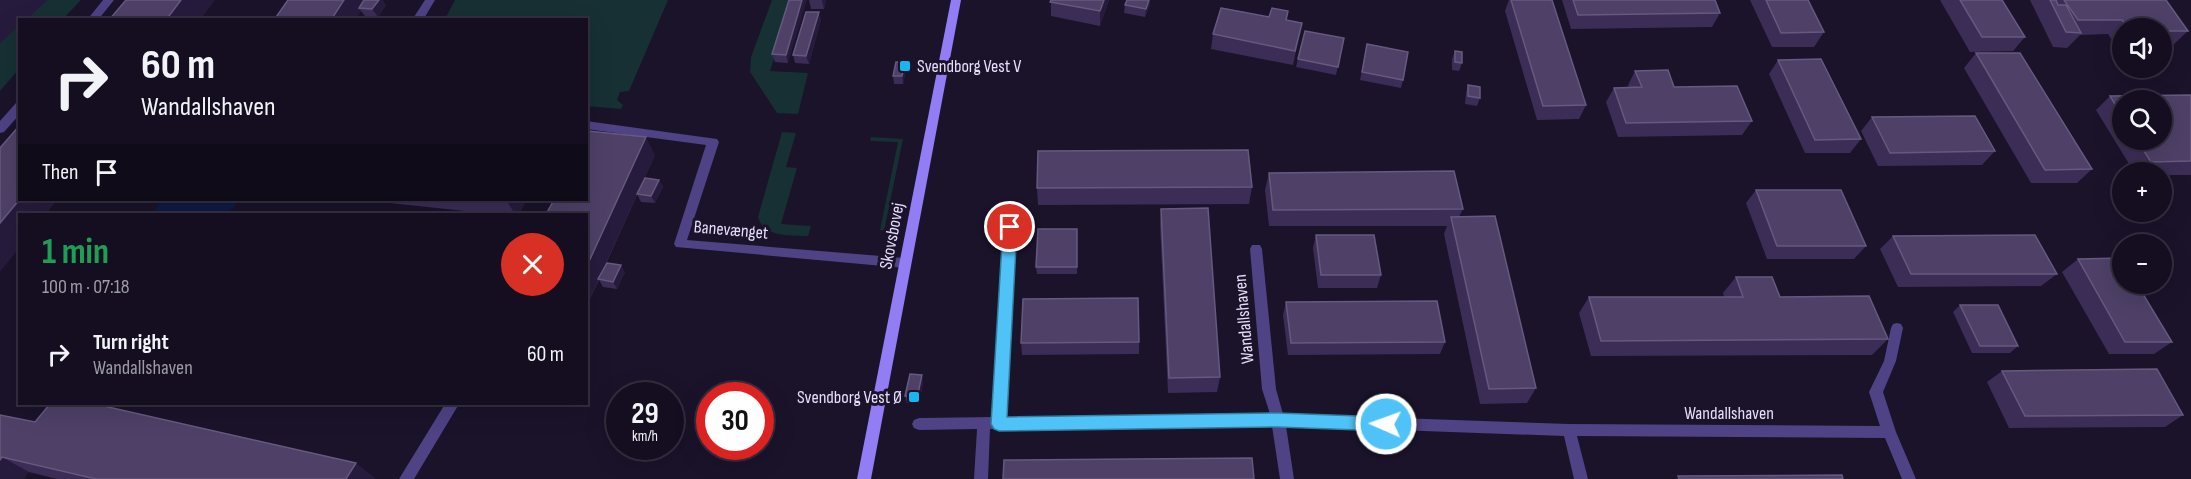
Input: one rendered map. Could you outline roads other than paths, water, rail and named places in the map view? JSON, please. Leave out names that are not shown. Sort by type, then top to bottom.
[{"type":"street","points":[[94,18],[109,0]]},
{"type":"street","points":[[418,18],[430,0]]},
{"type":"street","name":"Skovsbovej","points":[[864,479],[956,0]]},
{"type":"street","points":[[0,129],[18,108]]},
{"type":"street","name":"Banevænget","points":[[588,125],[713,142],[681,244],[904,262]]},
{"type":"street","points":[[999,424],[1010,227]]},
{"type":"street","name":"Wandallshaven","points":[[1256,249],[1269,389],[1278,420],[1287,479]]},
{"type":"street","points":[[1897,328],[1890,361],[1876,392],[1889,432],[1909,479]]},
{"type":"street","points":[[406,479],[451,405]]},
{"type":"street","name":"Wandallshaven","points":[[919,424],[1278,420],[1569,430],[1889,432]]},
{"type":"street","points":[[981,479],[984,424]]},
{"type":"street","points":[[1569,430],[1581,479]]},
{"type":"water","points":[[160,201],[235,201],[235,206],[226,213],[154,213]]},
{"type":"place","name":"Svendborg Vest V","points":[[905,66]]},
{"type":"place","name":"Svendborg Vest Ø","points":[[914,397]]}]
